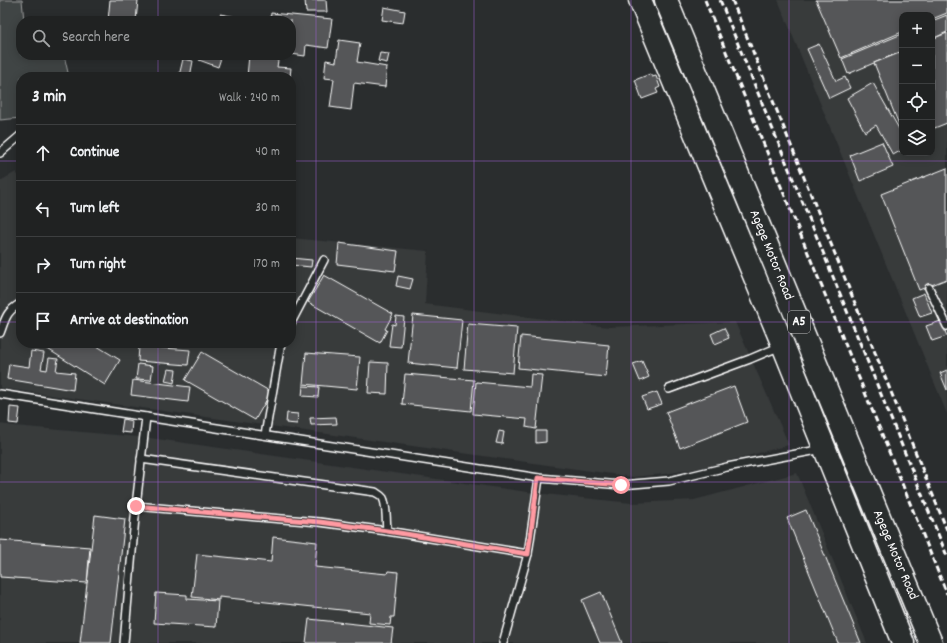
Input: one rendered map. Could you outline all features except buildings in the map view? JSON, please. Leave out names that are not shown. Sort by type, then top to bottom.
[{"type":"highway","name":"Agege Motor Road","points":[[640,0],[783,345],[903,643]]},
{"type":"highway","name":"Agege Motor Road","points":[[666,0],[932,643]]},
{"type":"lane","points":[[0,153],[16,139]]},
{"type":"lane","points":[[296,313],[324,260]]},
{"type":"lane","points":[[929,288],[947,326]]},
{"type":"lane","points":[[0,333],[6,317],[12,308],[16,305]]},
{"type":"lane","points":[[669,389],[783,345]]},
{"type":"lane","points":[[265,435],[280,348]]},
{"type":"lane","points":[[0,394],[538,478],[621,485],[669,481],[727,467],[825,449]]},
{"type":"lane","points":[[124,643],[136,506],[146,417]]},
{"type":"lane","points":[[141,459],[375,492],[383,499],[385,505],[387,531]]},
{"type":"lane","points":[[503,643],[528,554],[538,478]]},
{"type":"lane","points":[[136,506],[320,522],[387,531],[528,554]]},
{"type":"shaded area","points":[[0,0],[22,0],[24,16],[16,16],[16,60],[65,60],[68,72],[16,72],[16,118],[0,120]]},
{"type":"shaded area","points":[[778,0],[947,0],[947,414]]},
{"type":"shaded area","points":[[16,172],[16,348],[296,348],[296,238],[428,251],[425,304],[609,327],[735,322],[789,445],[703,468],[633,477],[0,388],[0,181]]},
{"type":"shaded area","points":[[0,424],[150,438],[535,493],[632,503],[694,500],[797,473],[867,643],[0,643]]},
{"type":"railway","points":[[705,0],[947,594]]},
{"type":"railway","points":[[720,0],[947,556]]},
{"type":"railway","points":[[732,0],[947,530]]},
{"type":"route","points":[[136,506],[320,522],[387,531],[528,554],[538,478],[621,485]]}]
